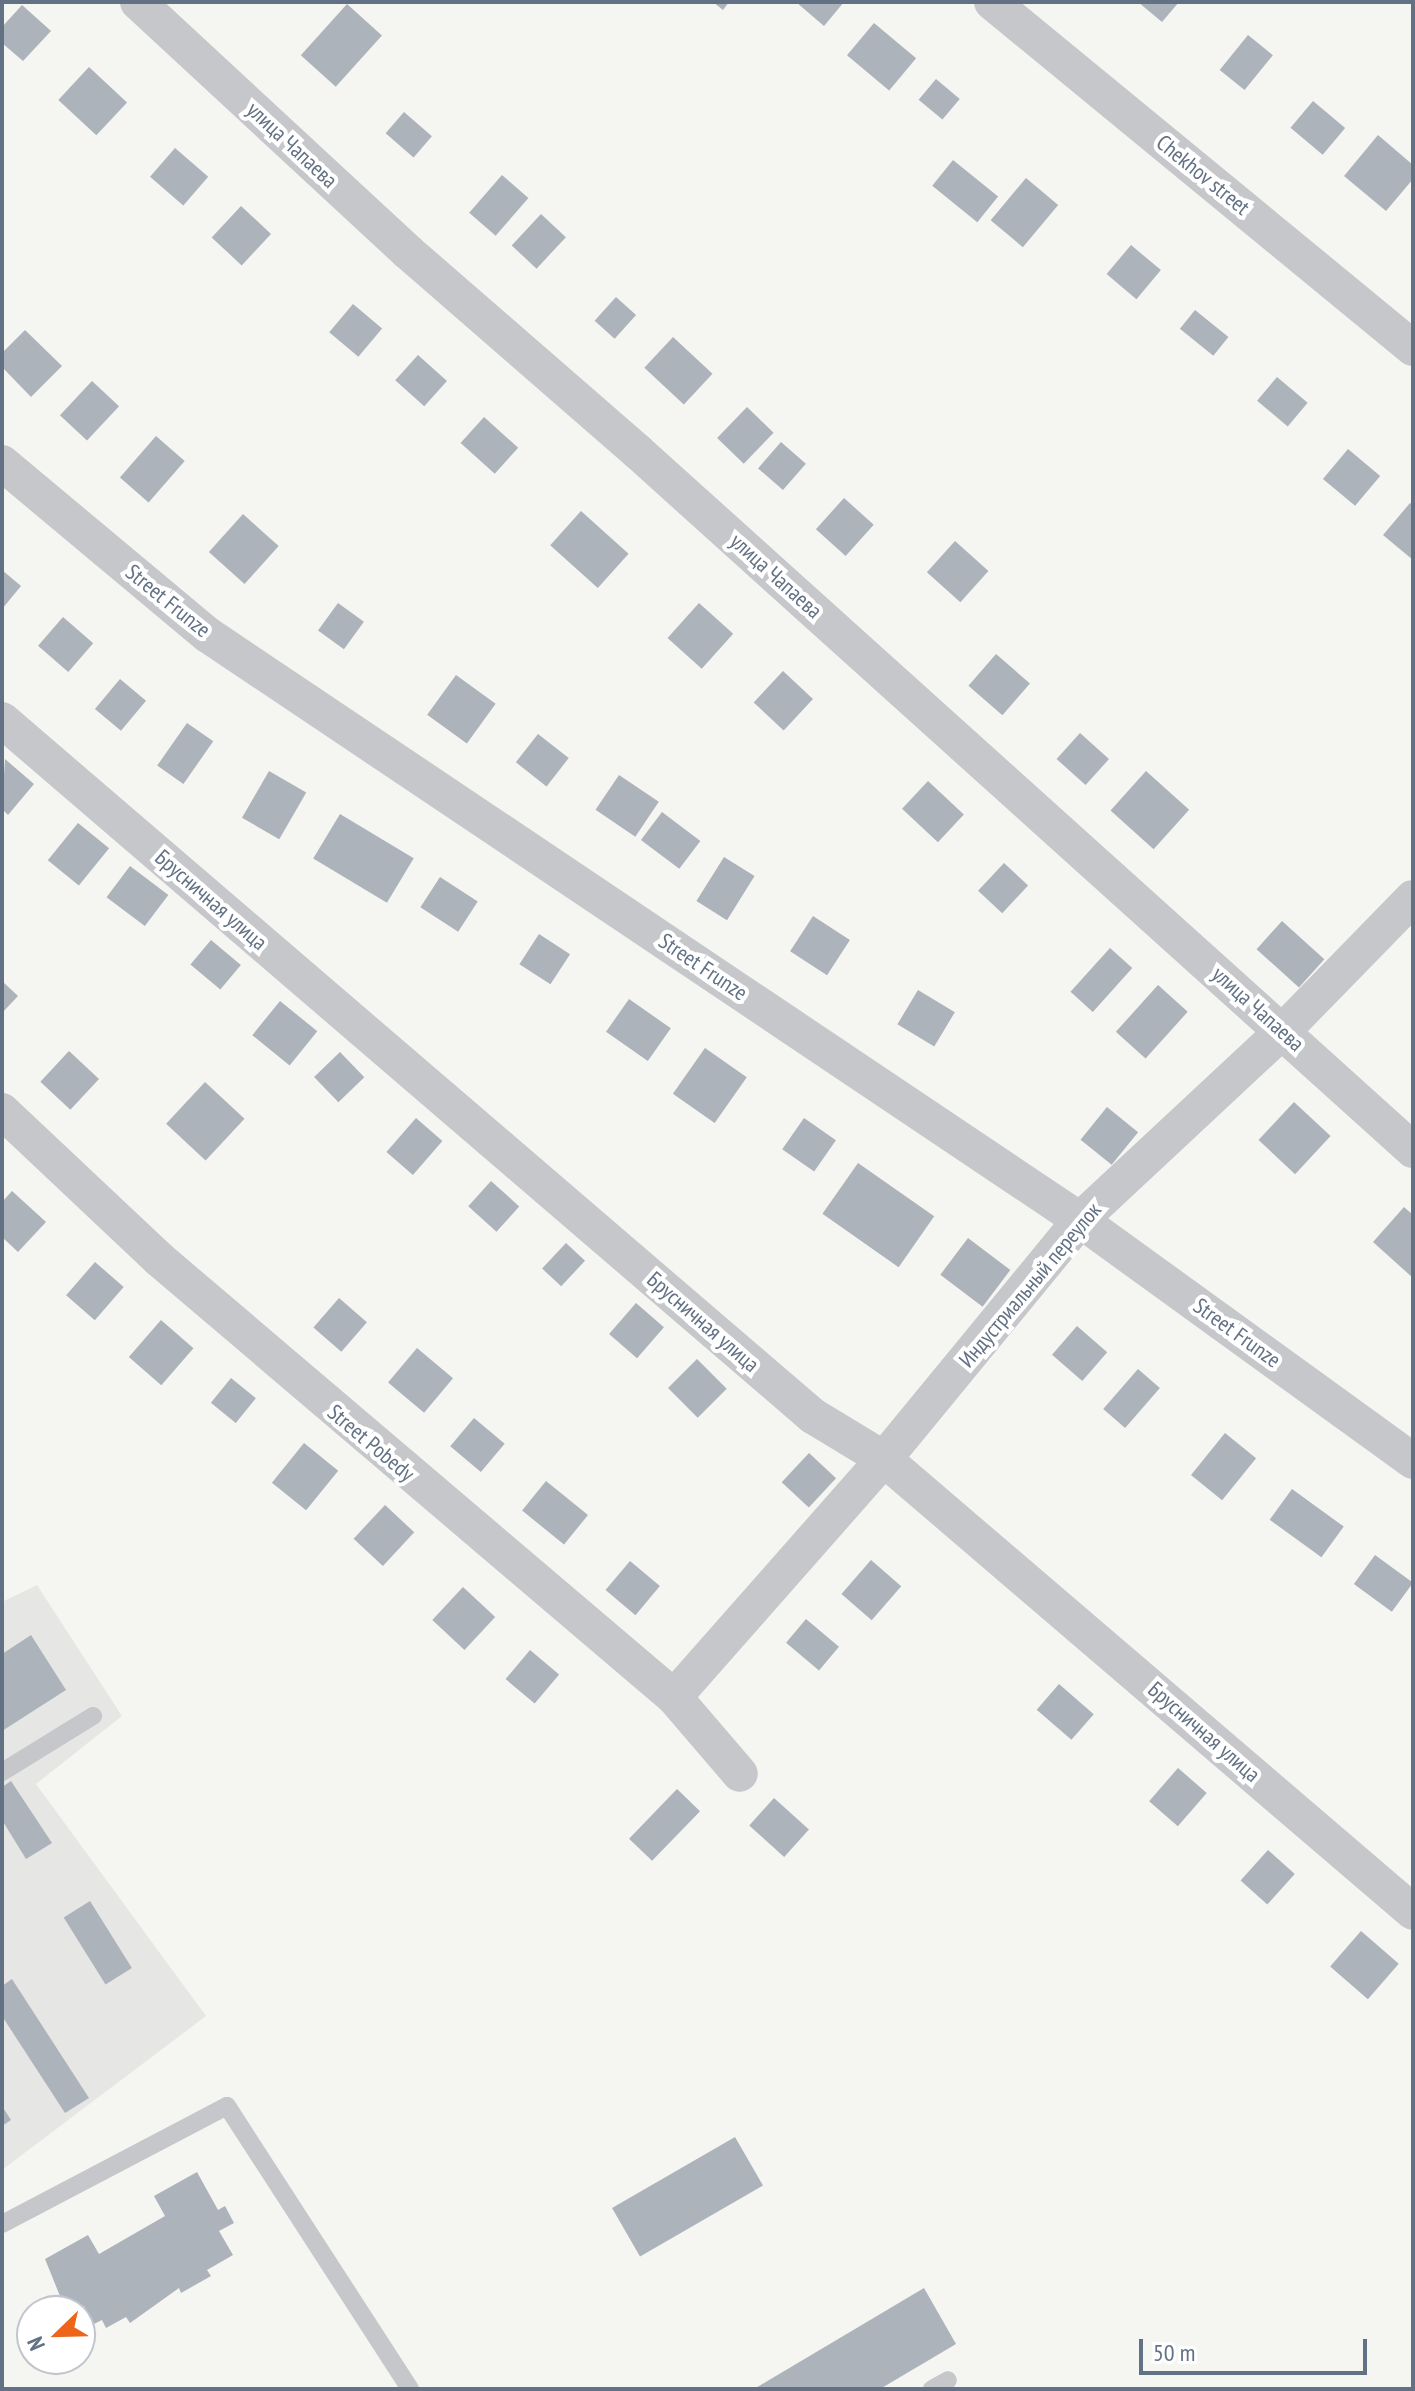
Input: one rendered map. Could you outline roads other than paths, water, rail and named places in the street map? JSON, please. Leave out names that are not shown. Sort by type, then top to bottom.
[{"type":"street","name":"улица Чапаева","points":[[138,2],[408,252],[1413,1150]]},
{"type":"street","name":"Chekhov street","points":[[992,2],[1413,348]]},
{"type":"street","name":"Street Frunze","points":[[2,463],[208,635],[1080,1220],[1413,1461]]},
{"type":"street","name":"Брусничная улица","points":[[2,720],[813,1416],[884,1459],[1413,1912]]},
{"type":"street","name":"Индустриальный переулок","points":[[674,1697],[884,1459],[1080,1220],[1283,1031],[1413,898]]},
{"type":"street","name":"Street Pobedy","points":[[2,1111],[182,1280],[674,1697],[740,1774]]},
{"type":"lane","points":[[2,1772],[93,1716]]},
{"type":"lane","points":[[2,2224],[227,2106],[410,2389]]}]
